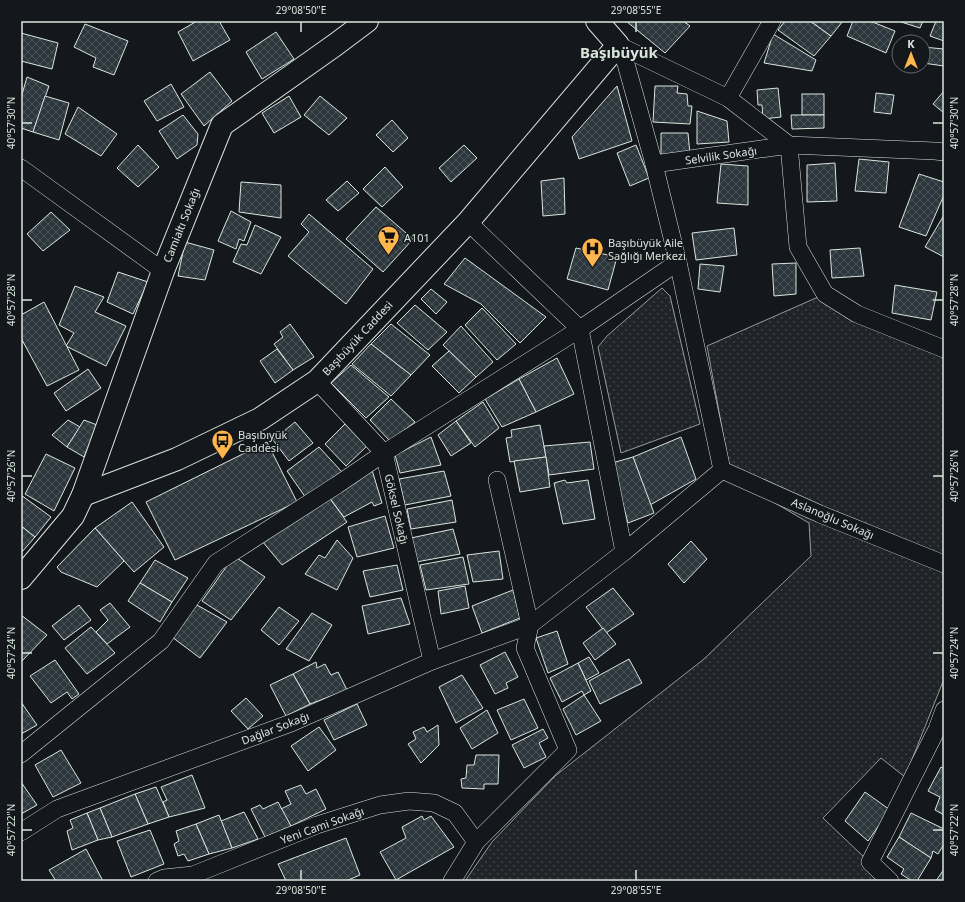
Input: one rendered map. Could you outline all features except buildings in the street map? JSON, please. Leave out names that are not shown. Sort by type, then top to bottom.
[{"type":"main road","name":"Camialtı Sokağı","points":[[83,495],[163,271],[222,125],[335,46],[367,21]]},
{"type":"main road","points":[[597,21],[618,46]]},
{"type":"main road","name":"Başıbüyük Caddesi","points":[[83,495],[184,456],[260,419],[316,381],[468,222],[618,46]]},
{"type":"main road","points":[[21,578],[73,516],[83,495]]},
{"type":"street","points":[[728,98],[772,21]]},
{"type":"street","points":[[618,46],[728,98],[789,145],[798,247],[825,294],[858,314],[944,350]]},
{"type":"street","points":[[618,46],[626,64],[654,164],[678,262],[722,470]]},
{"type":"street","name":"Selvilik Sokağı","points":[[654,164],[789,145],[941,149]]},
{"type":"street","points":[[21,168],[163,271]]},
{"type":"street","points":[[468,222],[580,329],[624,552]]},
{"type":"street","points":[[21,754],[161,640],[216,563],[384,453],[580,329],[678,262]]},
{"type":"street","points":[[316,381],[384,453]]},
{"type":"street","name":"Göksel Sokağı","points":[[384,453],[432,661]]},
{"type":"street","name":"Dağlar Sokağı","points":[[21,832],[58,809],[291,722],[432,661],[530,625],[624,552],[722,470]]},
{"type":"street","name":"Aslanoğlu Sokağı","points":[[722,470],[820,514],[944,564]]},
{"type":"street","points":[[452,881],[476,842],[568,750],[525,648],[530,625],[497,480]]},
{"type":"street","points":[[890,881],[870,862],[938,729],[944,710]]},
{"type":"street","name":"Yeni Cami Sokağı","points":[[157,881],[164,878],[193,875],[318,825],[380,804],[409,801],[434,803],[455,813],[476,842]]},
{"type":"shaded area","points":[[662,288],[670,296],[700,424],[621,453],[598,347],[607,336]]},
{"type":"shaded area","points":[[825,294],[944,344],[944,679],[905,777],[881,758],[823,818],[889,881],[465,881],[492,842],[555,776],[704,659],[811,556],[809,523],[731,477],[707,346]]},
{"type":"place","name":"A101","points":[[389,256]]},
{"type":"place","name":"Başıbüyük Aile Sağlığı Merkezi","points":[[592,268]]},
{"type":"place","name":"Başıbıyük Caddesi","points":[[223,460]]},
{"type":"district","name":"Başıbüyük","points":[[619,52]]}]
